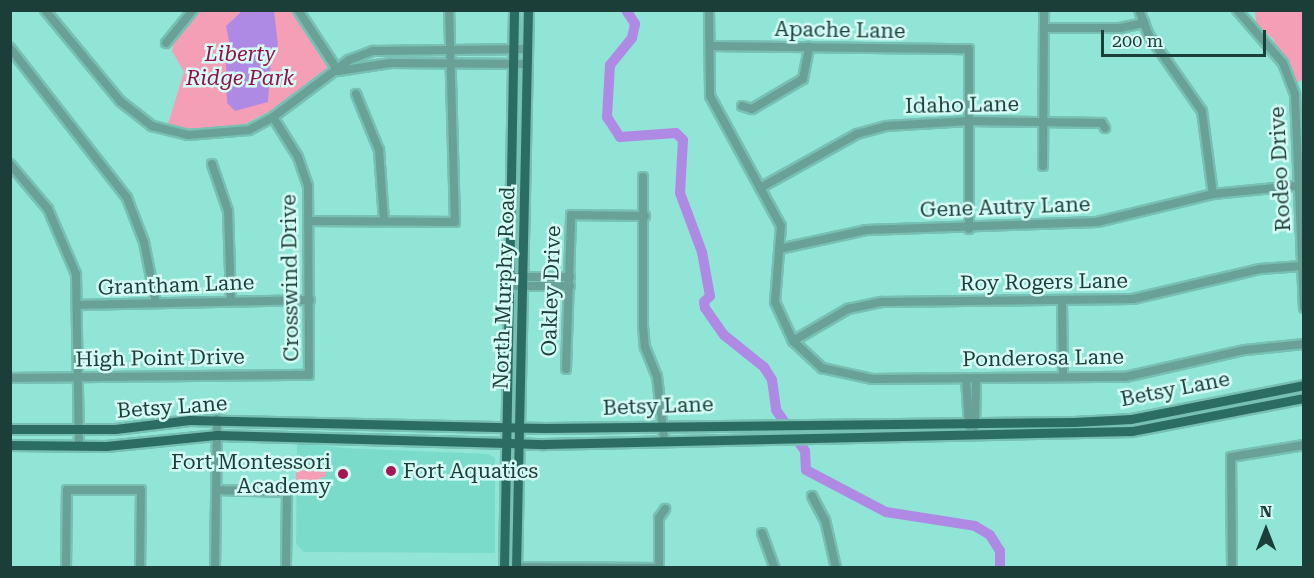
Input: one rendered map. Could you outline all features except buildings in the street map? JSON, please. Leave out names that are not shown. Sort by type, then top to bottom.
[{"type":"main road","name":"North Murphy Road","points":[[504,567],[511,281],[514,10]]},
{"type":"main road","name":"North Murphy Road","points":[[516,567],[518,427],[524,281],[528,10]]},
{"type":"main road","name":"Betsy Lane","points":[[10,429],[80,430],[217,420],[518,427],[664,423],[1131,419],[1304,385]]},
{"type":"main road","name":"Betsy Lane","points":[[10,445],[79,446],[217,435],[518,443],[762,436],[831,437],[1132,431],[1304,398]]},
{"type":"main road","points":[[321,423],[321,439]]},
{"type":"main road","points":[[416,442],[417,425]]},
{"type":"street","points":[[166,43],[193,10]]},
{"type":"street","points":[[298,10],[338,71]]},
{"type":"street","points":[[312,221],[455,222],[448,10]]},
{"type":"street","points":[[710,10],[711,96],[781,226],[775,302],[793,341]]},
{"type":"street","points":[[1043,166],[1044,10]]},
{"type":"street","points":[[1139,10],[1144,23],[1202,111],[1213,195]]},
{"type":"street","points":[[48,11],[120,101],[152,126],[188,135],[223,135],[273,117],[338,71],[348,60],[373,51],[528,49]]},
{"type":"street","name":"Rodeo Drive","points":[[1238,11],[1283,63],[1299,124],[1304,308]]},
{"type":"street","points":[[1044,27],[1120,28],[1144,23]]},
{"type":"street","name":"Apache Lane","points":[[710,46],[969,49],[969,121]]},
{"type":"street","points":[[742,106],[752,109],[803,79],[810,47]]},
{"type":"street","points":[[10,48],[127,198],[144,242],[156,303]]},
{"type":"street","points":[[338,71],[390,63],[528,64]]},
{"type":"street","points":[[356,94],[379,150],[384,221]]},
{"type":"street","name":"Crosswind Drive","points":[[273,117],[304,172],[312,221],[309,375]]},
{"type":"street","name":"Idaho Lane","points":[[760,188],[857,134],[924,120],[1102,123],[1105,128]]},
{"type":"street","points":[[969,121],[969,229]]},
{"type":"street","points":[[10,164],[48,209],[64,238],[79,305],[81,379],[79,446]]},
{"type":"street","points":[[212,164],[228,211],[231,300]]},
{"type":"street","points":[[643,177],[645,216],[643,326],[664,423],[664,438]]},
{"type":"street","name":"Gene Autry Lane","points":[[779,249],[866,230],[969,229],[1097,222],[1213,195],[1302,185]]},
{"type":"street","name":"Oakley Drive","points":[[566,369],[571,215],[645,216]]},
{"type":"street","name":"Roy Rogers Lane","points":[[793,341],[848,309],[882,302],[1062,302],[1133,299],[1260,270],[1302,266]]},
{"type":"street","points":[[511,281],[570,277]]},
{"type":"street","points":[[524,281],[570,286]]},
{"type":"street","name":"Grantham Lane","points":[[79,305],[310,300]]},
{"type":"street","points":[[1062,302],[1063,377]]},
{"type":"street","name":"Ponderosa Lane","points":[[793,341],[822,368],[843,376],[966,378],[1125,377],[1245,350],[1304,344]]},
{"type":"street","name":"High Point Drive","points":[[10,378],[139,379],[188,373],[309,375]]},
{"type":"street","points":[[966,378],[972,422]]},
{"type":"street","points":[[972,433],[976,378]]},
{"type":"street","points":[[215,567],[217,420]]},
{"type":"street","points":[[1232,567],[1231,457],[1304,445]]},
{"type":"street","points":[[66,567],[67,490],[141,490],[140,567]]},
{"type":"street","points":[[216,490],[287,492],[286,567]]},
{"type":"street","points":[[812,496],[825,520],[836,567]]},
{"type":"street","points":[[516,567],[659,566],[659,518],[665,509]]},
{"type":"street","points":[[762,533],[775,567]]},
{"type":"shaded area","points":[[242,11],[274,11],[278,45],[271,60],[268,102],[235,111],[227,103],[226,61],[231,51],[226,26]]},
{"type":"shaded area","points":[[297,441],[342,448],[488,454],[495,458],[495,553],[304,552],[296,544]]},
{"type":"green space","points":[[1255,10],[1303,11],[1303,79],[1296,84],[1273,39],[1256,23]]},
{"type":"green space","name":"Liberty Ridge Park","points":[[199,11],[294,11],[331,67],[274,109],[245,124],[199,131],[168,124],[184,72],[172,51],[176,34]]},
{"type":"green space","points":[[296,470],[326,470],[326,477],[321,477],[320,495],[296,495]]},
{"type":"waterway","points":[[626,10],[635,24],[632,38],[610,65],[607,117],[620,137],[676,133],[683,140],[680,193],[702,252],[710,296],[704,302],[705,308],[724,335],[764,367],[772,380],[776,410],[805,451],[806,470],[886,512],[975,526],[990,535],[1000,551],[1000,568]]},
{"type":"place","name":"Fort Aquatics","points":[[391,471]]},
{"type":"place","name":"Fort Montessori Academy","points":[[343,474]]}]
